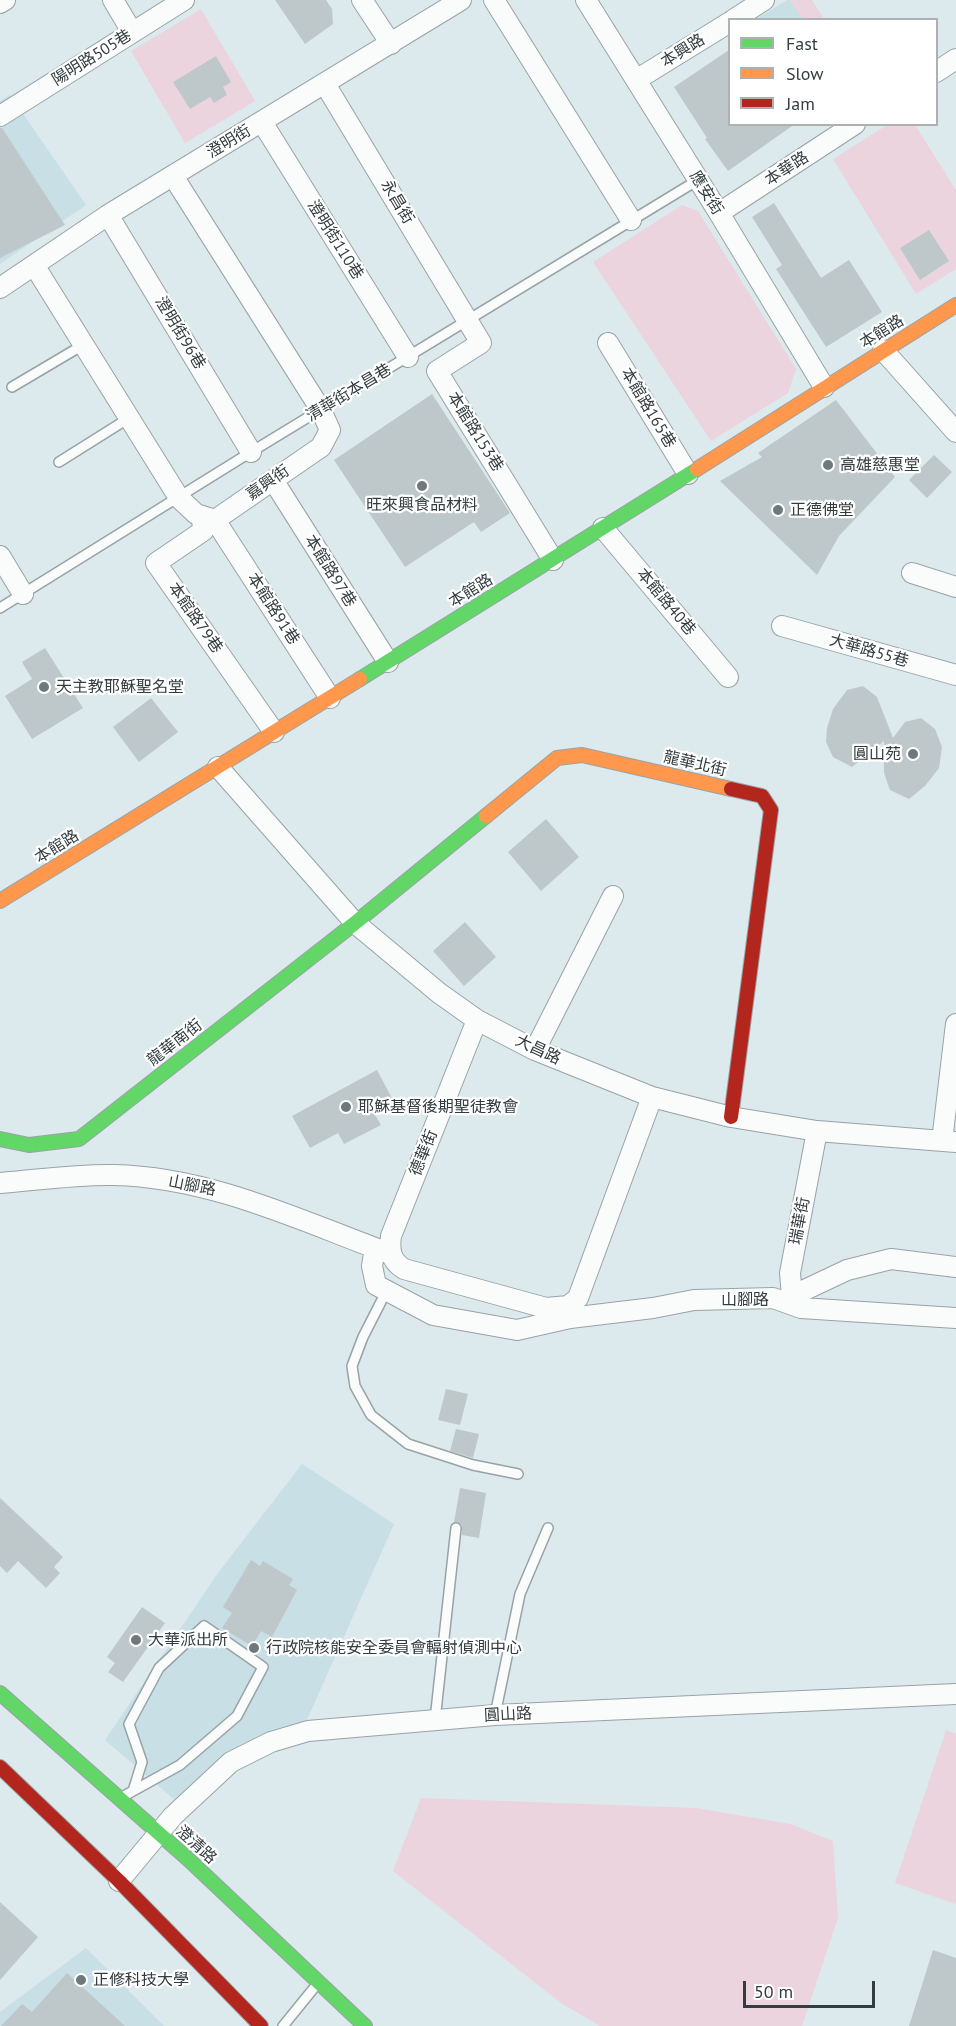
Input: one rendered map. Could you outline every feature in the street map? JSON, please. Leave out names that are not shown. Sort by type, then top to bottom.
[{"type":"street","points":[[0,3],[5,0]]},
{"type":"street","points":[[113,0],[132,32]]},
{"type":"street","name":"陽明路505巷","points":[[0,116],[184,0]]},
{"type":"street","points":[[362,0],[391,44]]},
{"type":"street","name":"澄明街","points":[[3,282],[34,265],[108,215],[461,0]]},
{"type":"street","points":[[494,0],[632,220]]},
{"type":"street","name":"應安街","points":[[586,0],[824,387]]},
{"type":"street","name":"本興路","points":[[736,18],[764,0]]},
{"type":"street","name":"本興路","points":[[636,80],[728,23]]},
{"type":"street","points":[[938,71],[956,59]]},
{"type":"street","name":"永昌街","points":[[325,84],[468,320]]},
{"type":"street","name":"澄明街110巷","points":[[262,122],[408,357]]},
{"type":"street","name":"本華路","points":[[718,213],[852,126]]},
{"type":"street","name":"嘉興街","points":[[173,176],[321,410],[330,430],[321,447],[273,480],[209,518]]},
{"type":"street","name":"澄明街96巷","points":[[108,215],[251,452]]},
{"type":"street","points":[[34,265],[179,498],[196,514],[209,518]]},
{"type":"street","name":"本館路","points":[[0,901],[553,560],[956,305]]},
{"type":"street","name":"本館路153巷","points":[[468,320],[481,343],[437,371],[553,560]]},
{"type":"street","name":"本館路165巷","points":[[608,343],[688,474]]},
{"type":"street","points":[[883,350],[956,432]]},
{"type":"street","name":"本館路97巷","points":[[273,480],[388,662]]},
{"type":"street","name":"本館路91巷","points":[[209,518],[330,698]]},
{"type":"street","name":"本館路79巷","points":[[209,518],[203,531],[156,563],[274,732]]},
{"type":"street","name":"本館路40巷","points":[[603,528],[728,677]]},
{"type":"street","points":[[0,556],[23,594]]},
{"type":"street","points":[[912,573],[956,587]]},
{"type":"street","name":"大華路55巷","points":[[782,626],[956,675]]},
{"type":"street","name":"龍華北街","points":[[355,922],[557,758],[582,755],[762,796],[771,810],[731,1117]]},
{"type":"street","name":"大昌路","points":[[218,767],[355,922],[439,993],[477,1020],[535,1050],[652,1097],[731,1117],[817,1131],[949,1142]]},
{"type":"street","points":[[535,1050],[613,896]]},
{"type":"street","name":"龍華南街","points":[[0,1139],[10,1143],[33,1146],[79,1139],[355,922]]},
{"type":"street","name":"德華街","points":[[383,1251],[389,1246],[477,1020]]},
{"type":"street","points":[[949,1142],[956,1024]]},
{"type":"street","points":[[546,1308],[568,1306],[578,1298],[652,1097]]},
{"type":"street","name":"瑞華街","points":[[797,1302],[790,1273],[817,1131]]},
{"type":"street","name":"山腳路","points":[[0,1183],[114,1175],[176,1182],[221,1191],[383,1251],[404,1269],[546,1308],[570,1318]]},
{"type":"street","name":"山腳路","points":[[383,1251],[372,1266],[376,1285],[433,1315],[517,1330],[570,1318],[653,1308],[694,1300],[773,1298],[956,1318]]},
{"type":"street","points":[[797,1302],[847,1270],[891,1259],[956,1267]]},
{"type":"street","name":"澄清路","points":[[0,1693],[159,1833],[365,2026]]},
{"type":"street","name":"圓山路","points":[[118,1881],[173,1816],[231,1762],[271,1742],[308,1731],[495,1715],[956,1694]]},
{"type":"street","points":[[0,1767],[118,1881],[261,2026]]},
{"type":"lane","name":"清華街本昌巷","points":[[0,608],[698,180]]},
{"type":"lane","points":[[12,387],[83,345]]},
{"type":"lane","points":[[58,462],[129,418]]},
{"type":"lane","points":[[387,1290],[363,1337],[352,1366],[355,1386],[371,1415],[408,1444],[473,1465],[518,1474]]},
{"type":"lane","points":[[435,1720],[456,1528]]},
{"type":"lane","points":[[495,1715],[520,1594],[548,1528]]},
{"type":"lane","points":[[120,1799],[180,1765],[237,1716],[263,1667],[204,1626],[159,1668],[129,1724],[142,1762],[133,1791]]},
{"type":"lane","points":[[283,2026],[318,1982]]},
{"type":"shaded area","points":[[790,0],[802,18],[758,18]]},
{"type":"shaded area","points":[[790,0],[812,0],[823,18],[802,18]]},
{"type":"shaded area","points":[[201,9],[255,101],[185,143],[131,51]]},
{"type":"shaded area","points":[[10,95],[86,205],[0,264],[0,101]]},
{"type":"shaded area","points":[[885,126],[916,126],[956,190],[956,269],[916,294],[833,159]]},
{"type":"shaded area","points":[[682,205],[698,211],[796,369],[788,393],[711,441],[593,262]]},
{"type":"shaded area","name":"行政院核能安全委員會輻射偵測中心","points":[[302,1464],[394,1524],[306,1722],[273,1729],[226,1756],[176,1801],[105,1740],[218,1573]]},
{"type":"shaded area","points":[[946,1730],[956,1734],[956,1904],[895,1883]]},
{"type":"shaded area","points":[[421,1798],[696,1808],[790,1824],[833,1841],[838,1918],[802,2026],[600,2026],[561,2003],[393,1871]]},
{"type":"shaded area","name":"正修科技大學","points":[[86,1948],[164,2026],[0,2026],[0,2012]]},
{"type":"building","points":[[275,0],[326,0],[332,9],[333,24],[305,44]]},
{"type":"building","points":[[728,51],[728,126],[792,126],[728,171],[705,139],[707,138],[674,87]]},
{"type":"building","points":[[216,56],[231,82],[223,87],[227,95],[214,103],[210,97],[190,109],[173,82]]},
{"type":"building","points":[[0,128],[65,225],[0,258]]},
{"type":"building","points":[[774,203],[821,278],[849,260],[882,312],[826,347],[776,269],[782,265],[752,217]]},
{"type":"building","points":[[929,230],[949,261],[920,280],[900,248]]},
{"type":"building","name":"旺來興食品材料","points":[[432,394],[510,513],[481,532],[474,522],[405,567],[334,460]]},
{"type":"building","name":"高雄慈惠堂","points":[[836,400],[895,477],[839,536],[817,575],[720,481],[762,457],[758,453]]},
{"type":"building","points":[[934,455],[952,472],[927,498],[909,480]]},
{"type":"building","name":"天主教耶穌聖名堂","points":[[45,648],[83,708],[32,739],[5,696],[32,679],[22,662]]},
{"type":"building","points":[[863,686],[877,697],[893,738],[905,722],[921,718],[935,729],[942,747],[939,768],[925,786],[909,799],[890,790],[884,773],[884,741],[852,767],[833,757],[826,742],[827,728],[833,709],[847,690]]},
{"type":"building","points":[[151,698],[178,732],[139,762],[113,727]]},
{"type":"building","points":[[546,819],[579,857],[541,891],[508,852]]},
{"type":"building","points":[[465,922],[496,957],[464,986],[433,951]]},
{"type":"building","name":"耶穌基督後期聖徒教會","points":[[377,1070],[394,1102],[374,1113],[381,1125],[344,1144],[338,1133],[310,1148],[292,1116]]},
{"type":"building","points":[[446,1389],[468,1394],[460,1425],[438,1420]]},
{"type":"building","points":[[456,1429],[479,1434],[473,1458],[450,1451]]},
{"type":"building","points":[[460,1488],[486,1493],[479,1538],[462,1535],[462,1525],[454,1522]]},
{"type":"building","points":[[0,1498],[63,1557],[54,1567],[60,1573],[46,1588],[18,1561],[7,1573],[0,1566]]},
{"type":"building","name":"行政院核能安全委員會輻射偵測中心","points":[[251,1560],[260,1566],[263,1561],[293,1579],[289,1585],[297,1590],[272,1637],[261,1631],[252,1646],[222,1628],[232,1613],[223,1607]]},
{"type":"building","name":"大華派出所","points":[[142,1607],[165,1623],[123,1682],[108,1672],[115,1663],[107,1657]]},
{"type":"building","points":[[0,1902],[38,1937],[0,1980]]},
{"type":"building","points":[[933,1950],[956,1958],[956,2026],[909,2026]]},
{"type":"building","points":[[67,1973],[125,2026],[1,2026],[22,2004],[32,2012]]},
{"type":"traffic: fast","points":[[360,679],[697,469]]},
{"type":"traffic: fast","points":[[0,1139],[29,1145],[79,1139],[355,923],[486,816]]},
{"type":"traffic: fast","points":[[0,1693],[188,1859],[365,2026]]},
{"type":"traffic: slow","points":[[697,469],[956,305]]},
{"type":"traffic: slow","points":[[0,901],[360,679]]},
{"type":"traffic: slow","points":[[486,816],[557,758],[582,755],[731,789]]},
{"type":"traffic: jam","points":[[731,789],[762,796],[771,810],[731,1117]]},
{"type":"traffic: jam","points":[[0,1767],[119,1881],[261,2026]]},
{"type":"place","name":"高雄慈惠堂","points":[[828,465]]},
{"type":"place","name":"旺來興食品材料","points":[[422,486]]},
{"type":"place","name":"正德佛堂","points":[[778,510]]},
{"type":"place","name":"天主教耶穌聖名堂","points":[[44,687]]},
{"type":"place","name":"圓山苑","points":[[913,754]]},
{"type":"place","name":"耶穌基督後期聖徒教會","points":[[346,1107]]},
{"type":"place","name":"大華派出所","points":[[136,1640]]},
{"type":"place","name":"行政院核能安全委員會輻射偵測中心","points":[[254,1648]]},
{"type":"place","name":"正修科技大學","points":[[81,1980]]}]
